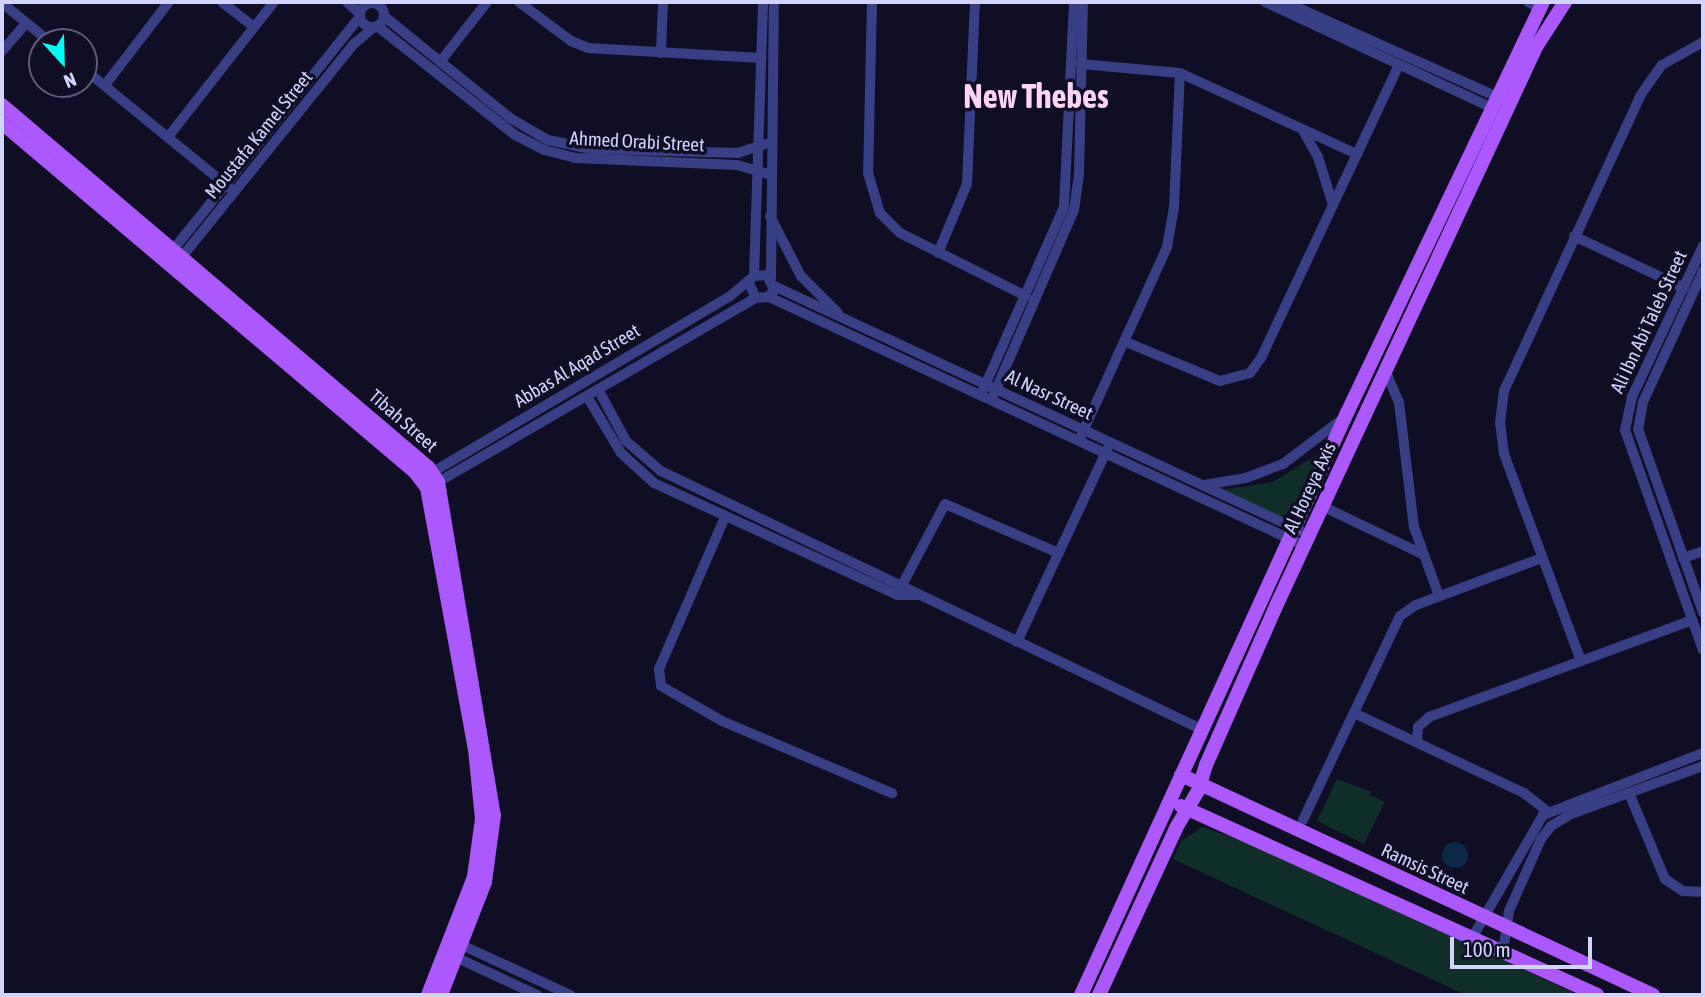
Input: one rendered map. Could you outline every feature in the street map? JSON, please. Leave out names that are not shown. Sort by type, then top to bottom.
[{"type":"main road","name":"Al Horeya Axis","points":[[1099,995],[1200,785],[1229,713],[1307,540],[1536,47],[1565,2]]},
{"type":"main road","name":"Al Horeya Axis","points":[[1081,995],[1536,4]]},
{"type":"main road","name":"Tibah Street","points":[[2,105],[173,259],[430,480],[494,815],[489,866],[453,949],[428,995]]},
{"type":"main road","name":"Tibah Street","points":[[2,123],[173,259]]},
{"type":"main road","points":[[1213,706],[1229,713]]},
{"type":"main road","name":"Ramsis Street","points":[[1181,775],[1504,928],[1653,995]]},
{"type":"main road","points":[[1170,801],[1597,995]]},
{"type":"main road","name":"Tibah Street","points":[[441,995],[453,949]]},
{"type":"street","points":[[105,85],[170,2]]},
{"type":"street","points":[[222,2],[254,27]]},
{"type":"street","points":[[167,136],[274,2]]},
{"type":"street","points":[[347,2],[360,16],[380,21],[381,5],[368,2]]},
{"type":"street","name":"Moustafa Kamel Street","points":[[173,259],[226,185],[360,16],[368,2]]},
{"type":"street","name":"Moustafa Kamel Street","points":[[173,259],[235,192],[354,44],[380,21],[390,2]]},
{"type":"street","points":[[440,62],[487,2]]},
{"type":"street","points":[[519,2],[579,45],[661,53],[761,58]]},
{"type":"street","points":[[661,53],[663,2]]},
{"type":"street","points":[[762,2],[764,172],[751,280],[756,298],[769,297],[772,282],[764,172]]},
{"type":"street","points":[[764,146],[774,2]]},
{"type":"street","points":[[872,2],[870,186],[889,224],[938,253],[1026,296]]},
{"type":"street","points":[[938,253],[967,184],[975,2]]},
{"type":"street","points":[[988,392],[1026,296],[1058,229],[1067,196],[1074,2]]},
{"type":"street","points":[[988,392],[1074,210],[1083,2]]},
{"type":"street","points":[[1265,2],[1289,6],[1493,102]]},
{"type":"street","points":[[2,3],[32,28]]},
{"type":"street","points":[[1289,6],[1399,65],[1493,102]]},
{"type":"street","name":"Ahmed Orabi Street","points":[[380,21],[440,62],[522,127],[562,145],[722,152],[764,146]]},
{"type":"street","name":"Ahmed Orabi Street","points":[[380,21],[515,135],[544,150],[575,158],[722,163],[764,172]]},
{"type":"street","points":[[2,51],[26,23]]},
{"type":"street","points":[[1581,661],[1504,454],[1501,407],[1510,375],[1647,84],[1672,57],[1703,41]]},
{"type":"street","points":[[1081,64],[1180,73],[1357,154]]},
{"type":"street","points":[[1126,342],[1220,381],[1250,373],[1399,65]]},
{"type":"street","points":[[1081,436],[1126,342],[1170,234],[1180,73]]},
{"type":"street","points":[[98,80],[235,192]]},
{"type":"street","points":[[1303,129],[1318,157],[1333,205]]},
{"type":"street","points":[[769,213],[801,276],[848,322]]},
{"type":"street","points":[[1574,236],[1684,288]]},
{"type":"street","name":"Ali Ibn Abi Taleb Street","points":[[1703,246],[1632,397],[1625,430],[1703,650]]},
{"type":"street","name":"Ali Ibn Abi Taleb Street","points":[[1703,271],[1643,402],[1638,422],[1640,443],[1703,613]]},
{"type":"street","name":"Al Nasr Street","points":[[751,280],[772,282],[1196,496],[1307,540]]},
{"type":"street","name":"Abbas Al Aqad Street","points":[[430,480],[751,280]]},
{"type":"street","name":"Al Nasr Street","points":[[769,297],[988,392]]},
{"type":"street","name":"Abbas Al Aqad Street","points":[[430,480],[587,398],[756,298]]},
{"type":"street","points":[[1386,372],[1399,402],[1408,501],[1422,554],[1439,596]]},
{"type":"street","points":[[599,391],[626,441],[661,471],[903,584],[917,595],[1203,730]]},
{"type":"street","points":[[587,398],[612,442],[642,474],[724,517],[897,594],[917,595]]},
{"type":"street","points":[[1196,496],[1201,485],[1246,478],[1283,464],[1318,442],[1347,413]]},
{"type":"street","points":[[1017,642],[1107,449]]},
{"type":"street","name":"Al Nasr Street","points":[[1107,449],[1201,485],[1293,534]]},
{"type":"street","points":[[897,594],[945,504],[1059,553]]},
{"type":"street","points":[[1324,507],[1422,554]]},
{"type":"street","points":[[724,517],[659,669],[661,686],[722,721],[892,793]]},
{"type":"street","points":[[1683,558],[1703,551]]},
{"type":"street","points":[[1303,820],[1395,624],[1408,610],[1439,596],[1542,558]]},
{"type":"street","points":[[1417,742],[1419,727],[1429,717],[1692,621]]},
{"type":"street","points":[[1354,713],[1524,793],[1547,811]]},
{"type":"street","points":[[1472,938],[1486,919],[1535,823],[1547,811],[1703,753]]},
{"type":"street","points":[[1503,952],[1504,928],[1546,831],[1564,817],[1703,766]]},
{"type":"street","points":[[1629,793],[1665,879],[1683,891],[1703,892]]},
{"type":"street","points":[[453,949],[537,995]]},
{"type":"street","points":[[453,949],[570,995]]},
{"type":"green space","points":[[1320,453],[1299,506],[1289,514],[1277,516],[1222,490],[1273,482]]},
{"type":"green space","points":[[1337,779],[1372,792],[1369,794],[1385,802],[1364,844],[1317,821]]},
{"type":"green space","points":[[1202,827],[1266,849],[1578,995],[1466,995],[1173,859],[1181,841]]},
{"type":"water","points":[[1455,842],[1464,846],[1468,855],[1464,864],[1455,868],[1446,864],[1442,855],[1446,846]]},
{"type":"district","name":"New Thebes","points":[[1036,97]]}]
